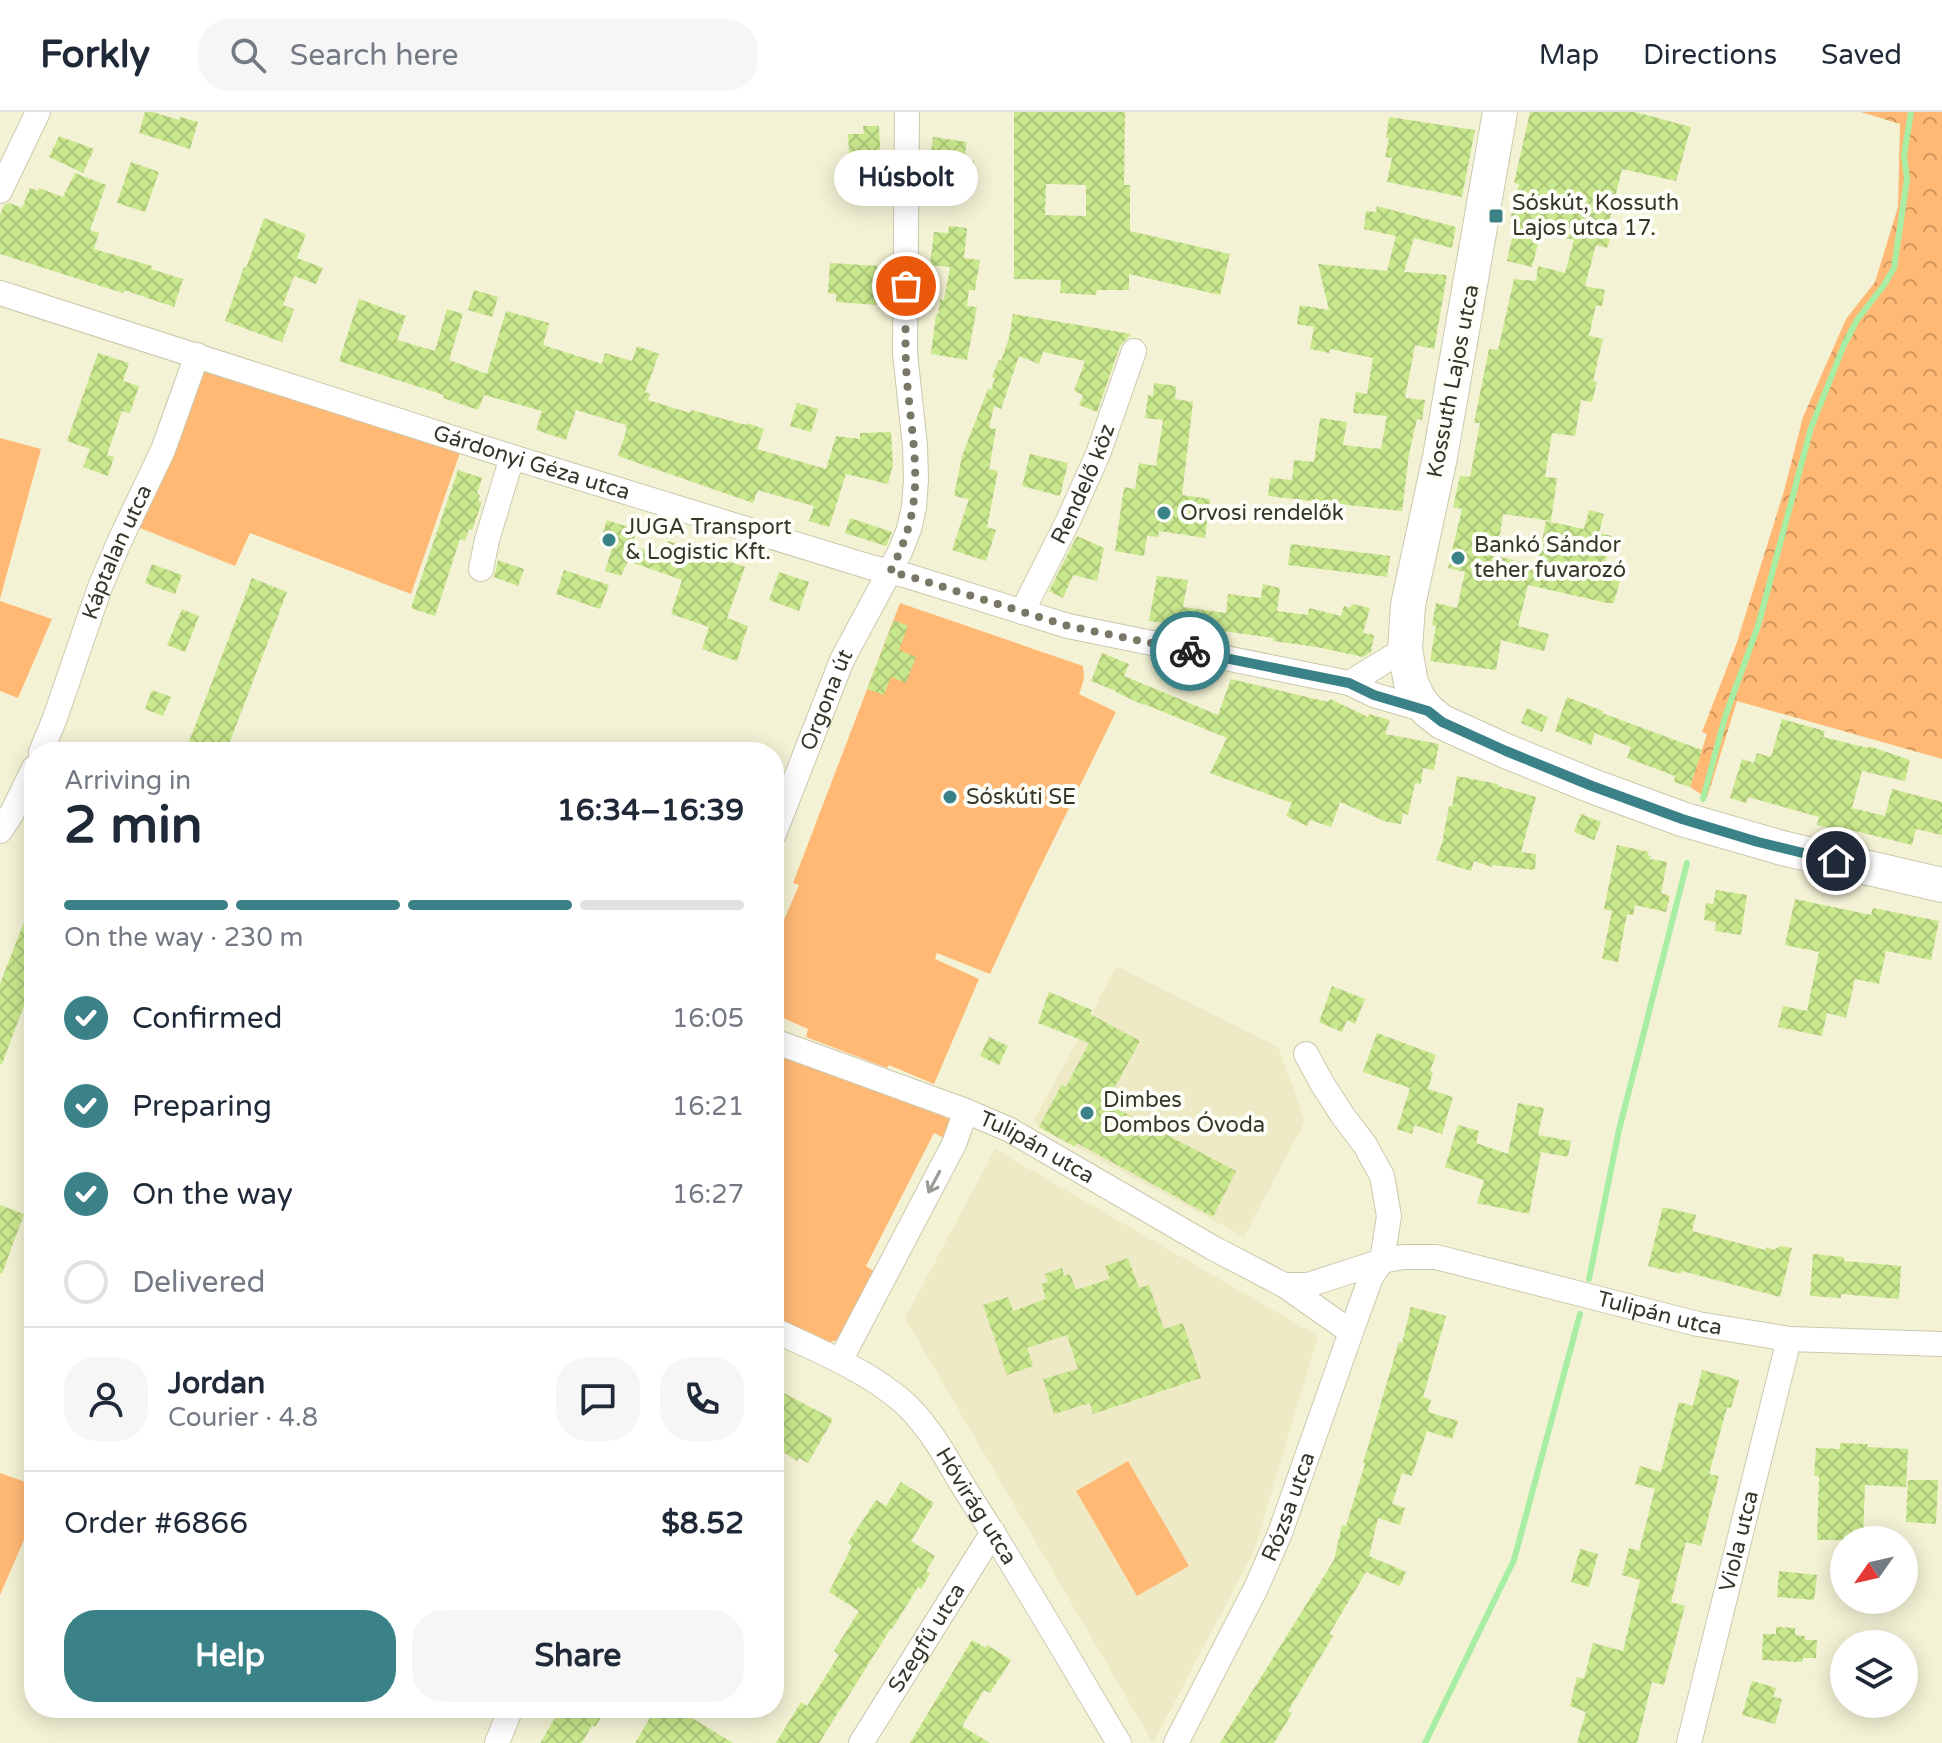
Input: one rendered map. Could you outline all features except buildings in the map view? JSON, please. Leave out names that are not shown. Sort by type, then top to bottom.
[{"type":"street","points":[[0,191],[38,112]]},
{"type":"street","name":"Orgona út","points":[[784,808],[842,660],[900,552],[914,507],[916,480],[905,353],[907,112]]},
{"type":"street","name":"Kossuth Lajos utca","points":[[1428,711],[1411,683],[1405,649],[1408,605],[1443,443],[1500,112]]},
{"type":"street","name":"Gárdonyi Géza utca","points":[[0,293],[512,457],[1068,626],[1349,683],[1374,695],[1428,711]]},
{"type":"street","name":"Rendelő köz","points":[[1022,612],[1098,454],[1134,351]]},
{"type":"street","name":"Káptalan utca","points":[[45,742],[100,587],[163,450],[197,355]]},
{"type":"street","points":[[481,569],[512,457]]},
{"type":"street","points":[[1349,683],[1405,649]]},
{"type":"street","points":[[1428,711],[1442,722],[1506,751],[1696,824],[1782,848],[1942,885]]},
{"type":"street","points":[[0,831],[24,788]]},
{"type":"street","name":"Tulipán utca","points":[[784,1045],[1010,1130],[1213,1248],[1284,1285],[1351,1332]]},
{"type":"street","points":[[1306,1054],[1382,1176],[1389,1216],[1382,1261]]},
{"type":"street","points":[[840,1361],[954,1144],[966,1111]]},
{"type":"street","name":"Tulipán utca","points":[[1284,1285],[1326,1281],[1382,1261],[1403,1257],[1436,1257],[1698,1324],[1789,1339],[1942,1344]]},
{"type":"street","name":"Rózsa utca","points":[[1176,1743],[1256,1588],[1280,1533],[1371,1277],[1382,1261]]},
{"type":"street","name":"Hóvirág utca","points":[[784,1335],[840,1361],[893,1394],[924,1425],[993,1532],[1119,1743]]},
{"type":"street","name":"Viola utca","points":[[1689,1743],[1789,1339]]},
{"type":"street","name":"Szegfű utca","points":[[861,1743],[993,1532]]},
{"type":"street","points":[[497,1743],[507,1718]]},
{"type":"shaded area","points":[[1116,966],[1278,1047],[1305,1121],[1244,1237],[1039,1127],[1034,1120]]},
{"type":"shaded area","points":[[995,1149],[1318,1336],[1254,1551],[1153,1743],[905,1318]]},
{"type":"green space","points":[[1861,112],[1942,112],[1942,759],[1737,701],[1707,798],[1690,787],[1707,734],[1702,732],[1737,642],[1784,491],[1803,417],[1846,319],[1875,282],[1898,207],[1900,124]]},
{"type":"green space","points":[[211,368],[462,447],[411,594],[250,533],[235,566],[135,526],[199,376]]},
{"type":"green space","points":[[0,438],[41,449],[0,599]]},
{"type":"green space","points":[[0,601],[52,619],[18,698],[0,691]]},
{"type":"green space","name":"Sóskúti SE","points":[[900,603],[1083,666],[1084,679],[1079,694],[1116,712],[990,974],[937,953],[935,959],[979,979],[934,1084],[806,1037],[808,1029],[784,1018],[784,920],[799,885],[793,883]]},
{"type":"green space","points":[[784,1056],[945,1117],[952,1125],[946,1139],[934,1133],[866,1266],[875,1272],[843,1335],[829,1343],[784,1325]]},
{"type":"green space","points":[[1128,1461],[1189,1566],[1137,1596],[1076,1491]]},
{"type":"green space","points":[[0,1473],[24,1481],[24,1540],[0,1595]]},
{"type":"waterway","points":[[1703,799],[1725,717],[1758,626],[1811,428],[1844,345],[1857,320],[1894,268],[1907,179],[1904,155],[1911,112]]},
{"type":"waterway","points":[[1589,1279],[1619,1130],[1687,863]]},
{"type":"waterway","points":[[1425,1743],[1514,1560],[1580,1314]]},
{"type":"way so far","points":[[906,286],[905,353],[916,480],[909,529],[890,572],[1068,626],[1190,651]]},
{"type":"place","name":"Sóskút, Kossuth Lajos utca 17.","points":[[1496,216]]},
{"type":"place","name":"Húsbolt","points":[[906,286]]},
{"type":"place","name":"Orvosi rendelők","points":[[1164,513]]},
{"type":"place","name":"JUGA Transport & Logistic Kft.","points":[[609,540]]},
{"type":"place","name":"Bankó Sándor teher fuvarozó","points":[[1458,558]]},
{"type":"place","name":"Sóskúti SE","points":[[950,797]]},
{"type":"place","name":"Dimbes Dombos Óvoda","points":[[1087,1113]]},
{"type":"route","points":[[1190,651],[1349,683],[1374,695],[1428,711],[1442,722],[1506,751],[1682,819],[1836,861]]}]
